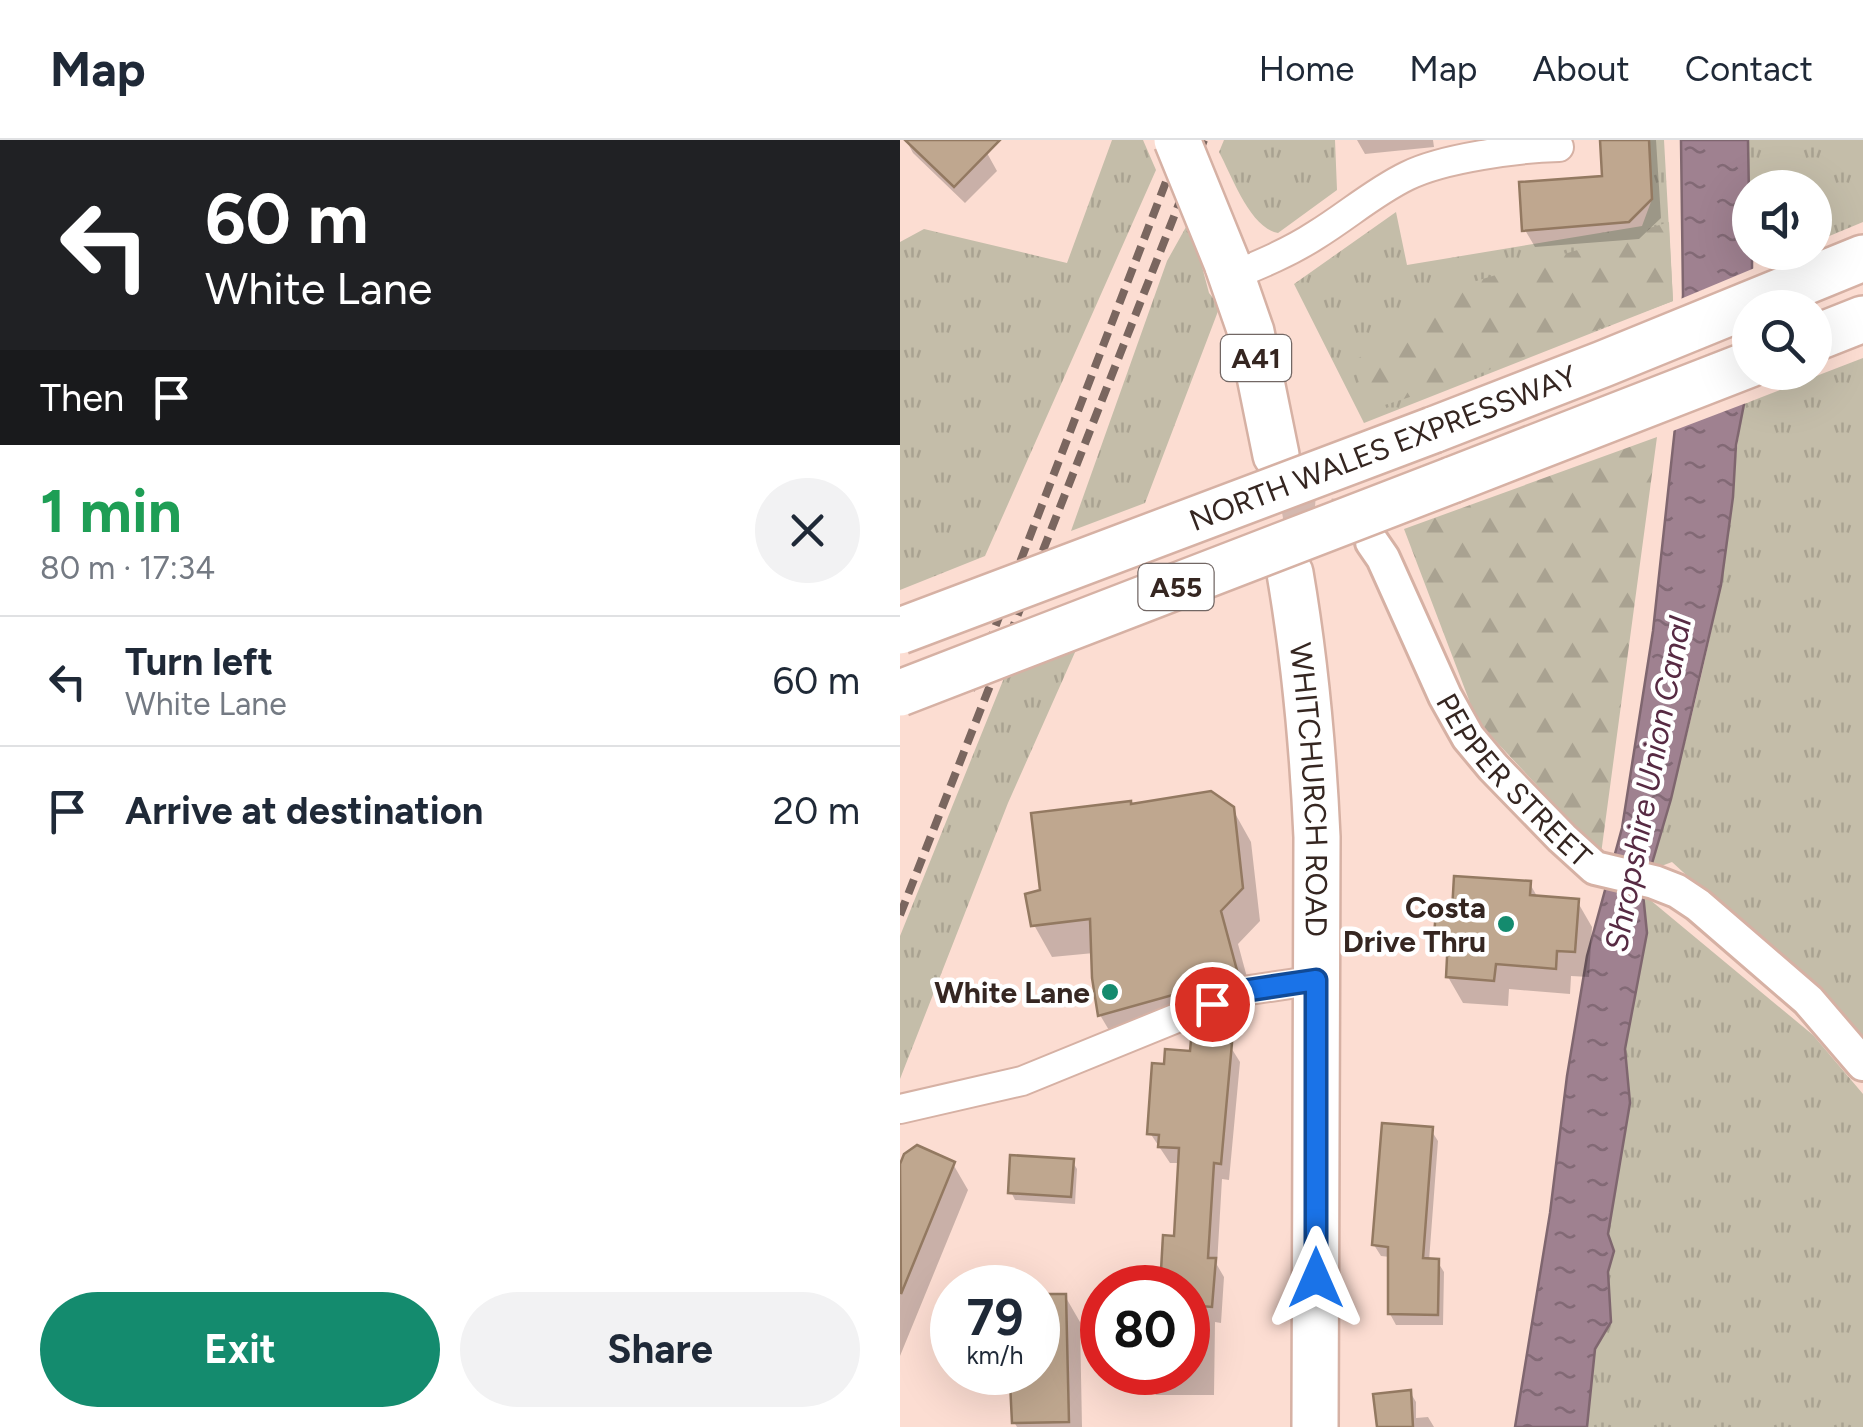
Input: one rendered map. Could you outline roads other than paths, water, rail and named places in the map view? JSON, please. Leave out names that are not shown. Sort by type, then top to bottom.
[{"type":"highway","name":"A41","points":[[1177,140],[1230,269],[1251,332],[1276,455]]},
{"type":"highway","name":"NORTH WALES EXPRESSWAY","points":[[900,631],[1434,430],[1849,264]]},
{"type":"highway","name":"NORTH WALES EXPRESSWAY","points":[[900,693],[1732,371]]},
{"type":"highway","name":"WHITCHURCH ROAD","points":[[1290,573],[1314,780],[1316,1427]]},
{"type":"street","points":[[1230,269],[1280,256],[1412,174],[1520,144],[1560,147]]},
{"type":"street","name":"PEPPER STREET","points":[[1372,542],[1468,737],[1562,838],[1595,868],[1654,882],[1698,905],[1808,1000],[1863,1064]]},
{"type":"street","points":[[900,1110],[1022,1081],[1243,991],[1316,980]]},
{"type":"water","name":"Shropshire Union Canal","points":[[1681,140],[1748,140],[1749,170],[1732,170],[1732,270],[1752,270],[1751,290],[1732,290],[1732,390],[1745,390],[1744,404],[1721,585],[1671,799],[1643,894],[1647,933],[1625,1049],[1630,1103],[1608,1234],[1614,1251],[1608,1272],[1611,1322],[1595,1349],[1587,1427],[1515,1427],[1587,956],[1622,828],[1653,631],[1675,428],[1683,295]]},
{"type":"tunnel","points":[[1283,518],[1310,513],[1337,515]]},
{"type":"railway","points":[[971,690],[1182,140]]},
{"type":"railway","points":[[900,915],[1204,140]]},
{"type":"place","name":"Costa Drive Thru","points":[[1506,924]]},
{"type":"place","name":"White Lane","points":[[1110,992]]}]
